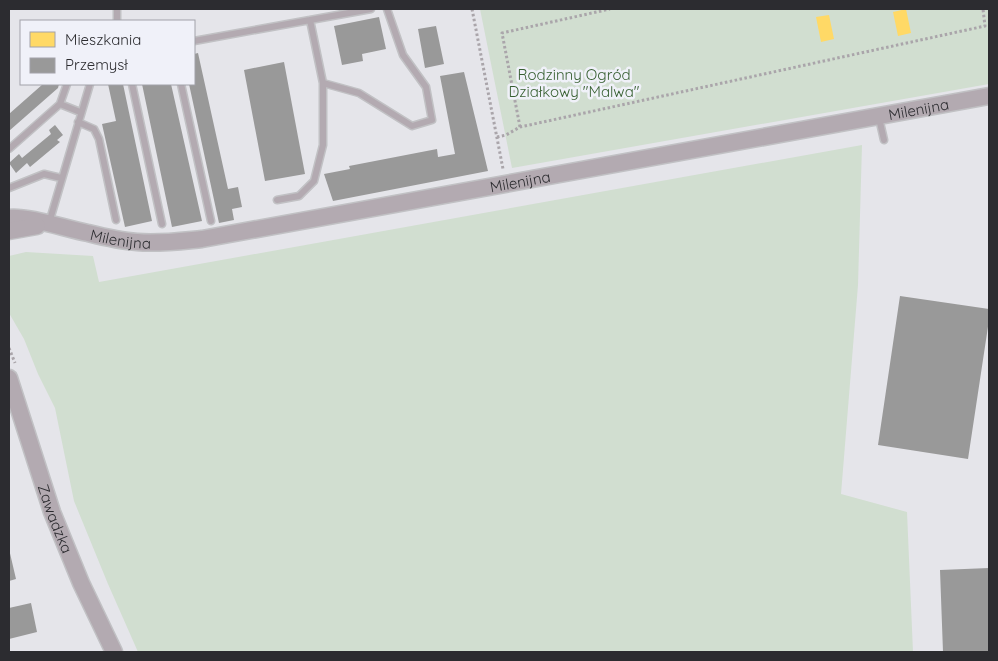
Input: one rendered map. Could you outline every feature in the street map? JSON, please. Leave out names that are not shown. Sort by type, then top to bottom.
[{"type":"street","name":"Milenijna","points":[[9,218],[137,242],[168,242],[218,236],[878,117],[989,99]]},
{"type":"street","name":"Milenijna","points":[[9,231],[49,225]]},
{"type":"street","name":"Zawadzka","points":[[9,378],[52,512],[81,583],[114,652]]},
{"type":"lane","points":[[195,41],[371,9]]},
{"type":"lane","points":[[323,83],[359,93],[412,126],[432,120],[426,87],[403,54],[388,9]]},
{"type":"lane","points":[[277,200],[299,196],[314,181],[324,145],[323,83],[310,20]]},
{"type":"lane","points":[[9,149],[60,104],[67,85]]},
{"type":"lane","points":[[49,225],[80,112],[90,85]]},
{"type":"lane","points":[[132,85],[162,224]]},
{"type":"lane","points":[[181,85],[211,221]]},
{"type":"lane","points":[[60,104],[80,112]]},
{"type":"lane","points":[[878,117],[884,140]]},
{"type":"lane","points":[[78,122],[94,129],[98,139],[116,220]]},
{"type":"lane","points":[[9,188],[44,174],[62,178]]},
{"type":"path","points":[[472,9],[506,184]]},
{"type":"path","points":[[520,127],[502,33],[610,9]]},
{"type":"path","points":[[497,137],[506,135],[520,127],[985,26],[984,9]]},
{"type":"green space","name":"Rodzinny Ogród Działkowy \"Malwa\"","points":[[480,9],[989,9],[989,84],[512,168]]},
{"type":"green space","points":[[862,145],[858,285],[841,494],[907,512],[913,652],[138,652],[74,501],[55,408],[38,374],[24,339],[9,313],[9,256],[26,252],[93,256],[99,282]]},
{"type":"building: Mieszkania","points":[[906,9],[911,33],[898,36],[893,12]]},
{"type":"building: Mieszkania","points":[[829,15],[834,39],[821,42],[816,17]]},
{"type":"building: Przemysł","points":[[379,17],[386,49],[362,54],[363,61],[342,65],[334,26]]},
{"type":"building: Przemysł","points":[[436,26],[444,64],[425,68],[418,29]]},
{"type":"building: Przemysł","points":[[198,53],[228,189],[238,187],[242,207],[232,209],[234,220],[219,223],[189,85],[195,85],[195,54]]},
{"type":"building: Przemysł","points":[[284,62],[305,174],[265,181],[244,70]]},
{"type":"building: Przemysł","points":[[464,72],[488,171],[333,201],[324,174],[350,169],[349,166],[437,149],[438,157],[455,154],[440,76]]},
{"type":"building: Przemysł","points":[[42,85],[59,85],[58,88],[9,131],[9,114]]},
{"type":"building: Przemysł","points":[[108,85],[123,85],[152,221],[125,227],[102,124],[116,121]]},
{"type":"building: Przemysł","points":[[142,85],[171,85],[202,221],[172,227]]},
{"type":"building: Przemysł","points":[[55,125],[63,135],[57,140],[60,142],[30,167],[27,163],[16,173],[9,163],[19,154],[22,158],[51,134],[49,130]]},
{"type":"building: Przemysł","points":[[900,296],[989,309],[989,320],[968,459],[878,445]]},
{"type":"building: Przemysł","points":[[9,549],[16,579],[9,581]]},
{"type":"building: Przemysł","points":[[989,568],[989,652],[943,652],[940,570]]},
{"type":"building: Przemysł","points":[[31,603],[37,632],[9,639],[9,608]]}]
